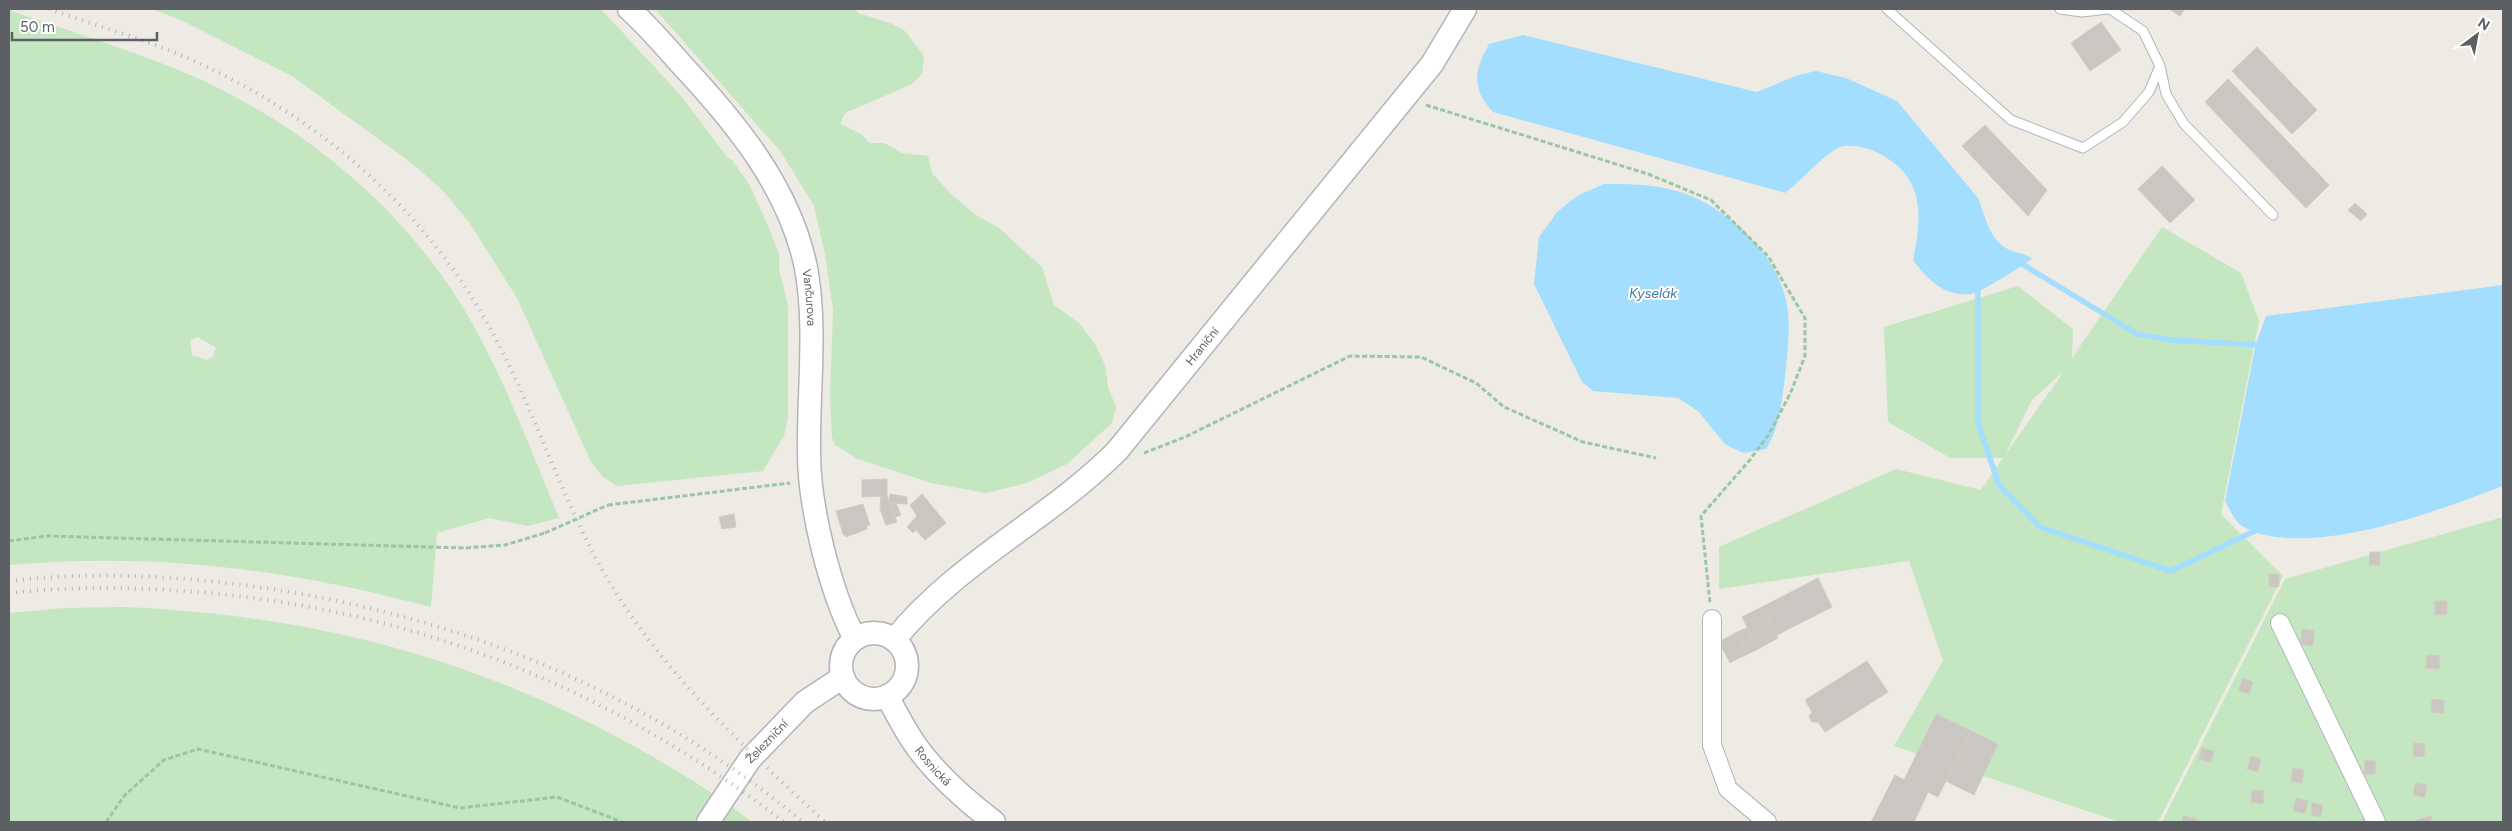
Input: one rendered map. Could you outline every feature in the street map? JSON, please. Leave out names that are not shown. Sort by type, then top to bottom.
[{"type":"street","name":"Vančurova","points":[[629,9],[706,91],[748,144],[773,181],[793,223],[806,268],[810,309],[808,453],[812,497],[843,616],[855,639]]},
{"type":"street","name":"Hraniční","points":[[894,640],[930,599],[984,554],[1063,499],[1117,451],[1432,64],[1465,9]]},
{"type":"street","points":[[1712,619],[1712,745],[1728,789],[1764,821]]},
{"type":"street","points":[[2280,624],[2376,822]]},
{"type":"street","points":[[871,633],[887,636],[894,640],[904,653],[907,669],[900,685],[887,696],[869,698],[853,691],[843,677],[841,660],[844,652],[855,639],[871,633]]},
{"type":"street","name":"Železniční","points":[[708,822],[750,759],[805,702],[843,677]]},
{"type":"street","name":"Rosnická","points":[[887,696],[912,741],[936,771],[970,804],[994,822]]},
{"type":"lane","points":[[1887,9],[2011,120],[2083,148],[2122,122],[2150,92],[2160,66]]},
{"type":"lane","points":[[2060,9],[2082,12],[2109,9],[2143,31],[2160,66],[2166,94],[2184,124],[2273,215]]},
{"type":"path","points":[[1404,98],[1648,174],[1711,200],[1768,256],[1805,318],[1804,356],[1791,392],[1769,434],[1749,461],[1701,516],[1712,619]]},
{"type":"path","points":[[1117,451],[1135,456],[1184,437],[1350,356],[1412,356],[1421,357],[1476,382],[1504,406],[1584,442],[1656,458]]},
{"type":"path","points":[[9,542],[47,536],[465,548],[504,546],[545,533],[608,505],[811,481]]},
{"type":"path","points":[[106,822],[125,795],[164,760],[198,749],[460,808],[557,798],[622,822]]},
{"type":"green space","points":[[152,9],[601,9],[682,97],[727,157],[732,160],[749,184],[779,253],[779,268],[788,306],[788,417],[784,436],[763,471],[617,486],[603,477],[591,462],[517,298],[469,222],[443,191],[414,165],[292,76],[181,20]]},
{"type":"green space","points":[[655,9],[855,9],[858,13],[890,23],[905,31],[924,56],[922,74],[912,84],[845,113],[840,124],[861,134],[870,143],[884,143],[902,153],[928,156],[932,173],[951,194],[976,215],[999,228],[1042,267],[1054,305],[1080,324],[1096,346],[1105,365],[1108,387],[1116,407],[1112,423],[1067,464],[1027,483],[986,493],[931,483],[858,459],[835,445],[832,437],[830,397],[833,310],[825,254],[814,206],[781,152]]},
{"type":"green space","points":[[9,10],[126,50],[195,77],[237,98],[277,122],[353,178],[419,246],[447,283],[472,323],[508,395],[559,518],[528,526],[489,518],[437,533],[431,607],[325,583],[222,567],[118,561],[9,565]],"holes":[[[198,337],[216,348],[213,356],[207,360],[192,355],[190,340]]]},
{"type":"green space","points":[[2162,227],[2241,273],[2259,321],[2221,514],[2283,576],[2158,822],[2120,822],[1894,746],[1943,661],[1909,561],[1719,589],[1719,547],[1896,469],[1981,490],[2003,458],[1950,458],[1888,422],[1884,327],[2018,286],[2073,329],[2072,358]],"holes":[[[2062,374],[2005,455],[2032,400]]]},
{"type":"green space","points":[[2503,517],[2503,822],[2162,822],[2285,579]]},
{"type":"green space","points":[[124,607],[191,611],[256,619],[319,630],[380,644],[441,662],[501,683],[561,709],[621,739],[688,778],[752,822],[9,822],[9,613],[64,608]]},
{"type":"water","points":[[1523,35],[1757,92],[1798,75],[1816,71],[1846,78],[1897,101],[1978,198],[1989,228],[1997,241],[2010,250],[2032,259],[1992,284],[1971,294],[1953,293],[1944,290],[1930,280],[1913,260],[1918,226],[1918,211],[1916,197],[1911,184],[1892,161],[1876,152],[1857,146],[1838,148],[1785,193],[1493,112],[1481,95],[1478,87],[1477,79],[1480,63],[1489,44]]},
{"type":"water","name":"Kyselák","points":[[1604,184],[1656,187],[1691,196],[1727,217],[1758,246],[1770,263],[1780,281],[1786,300],[1789,334],[1780,410],[1775,431],[1766,449],[1743,453],[1725,444],[1698,411],[1678,398],[1593,391],[1582,382],[1534,284],[1539,237],[1557,212],[1577,196]]},
{"type":"water","points":[[2503,285],[2503,486],[2410,519],[2372,529],[2335,535],[2300,538],[2268,536],[2242,526],[2237,521],[2225,501],[2256,343],[2266,316]]},
{"type":"building","points":[[2169,9],[2185,9],[2180,16]]},
{"type":"building","points":[[2101,22],[2121,50],[2090,71],[2071,43]]},
{"type":"building","points":[[2257,47],[2317,110],[2292,134],[2232,71]]},
{"type":"building","points":[[2228,79],[2329,185],[2306,208],[2205,102]]},
{"type":"building","points":[[1985,125],[2047,190],[2028,216],[1962,146]]},
{"type":"building","points":[[2162,166],[2195,200],[2170,223],[2138,189]]},
{"type":"building","points":[[2355,203],[2367,214],[2361,221],[2348,210]]},
{"type":"building","points":[[887,479],[887,496],[862,497],[862,480]]},
{"type":"building","points":[[890,494],[907,497],[907,504],[889,503]]},
{"type":"building","points":[[922,494],[946,523],[925,540],[916,530],[913,533],[907,527],[917,516],[910,505]]},
{"type":"building","points":[[881,496],[887,496],[897,522],[886,525],[880,509]]},
{"type":"building","points":[[889,503],[896,503],[901,515],[895,517]]},
{"type":"building","points":[[863,504],[870,525],[866,526],[867,529],[846,537],[843,534],[836,511]]},
{"type":"building","points":[[734,514],[736,527],[722,529],[719,517]]},
{"type":"building","points":[[2370,552],[2380,552],[2380,565],[2369,565]]},
{"type":"building","points":[[2269,574],[2279,574],[2279,587],[2269,587]]},
{"type":"building","points":[[1818,578],[1832,607],[1777,635],[1762,607]]},
{"type":"building","points":[[2435,601],[2447,601],[2447,614],[2435,615]]},
{"type":"building","points":[[1762,607],[1778,638],[1769,643],[1752,612]]},
{"type":"building","points":[[1752,612],[1769,643],[1758,649],[1742,617]]},
{"type":"building","points":[[1747,628],[1758,649],[1748,654],[1737,632]]},
{"type":"building","points":[[2302,629],[2314,631],[2313,646],[2301,644]]},
{"type":"building","points":[[1737,632],[1748,654],[1739,658],[1728,637]]},
{"type":"building","points":[[1728,637],[1739,658],[1730,663],[1719,642]]},
{"type":"building","points":[[2427,655],[2440,656],[2439,669],[2426,668]]},
{"type":"building","points":[[1867,661],[1888,692],[1825,732],[1818,722],[1812,722],[1809,716],[1812,712],[1805,700]]},
{"type":"building","points":[[2242,678],[2253,682],[2249,694],[2239,691]]},
{"type":"building","points":[[2432,699],[2444,700],[2444,713],[2431,712]]},
{"type":"building","points":[[1936,714],[1971,731],[1938,797],[1904,780]]},
{"type":"building","points":[[1971,731],[1998,744],[1974,795],[1946,781]]},
{"type":"building","points":[[2414,743],[2425,744],[2424,757],[2413,756]]},
{"type":"building","points":[[2202,748],[2214,751],[2211,762],[2199,759]]},
{"type":"building","points":[[2251,756],[2261,759],[2258,772],[2247,769]]},
{"type":"building","points":[[2365,760],[2376,761],[2375,774],[2364,774]]},
{"type":"building","points":[[2293,768],[2304,770],[2302,783],[2291,781]]},
{"type":"building","points":[[1895,775],[1928,792],[1914,822],[1871,822]]},
{"type":"building","points":[[2415,783],[2427,785],[2425,797],[2413,795]]},
{"type":"building","points":[[2252,790],[2264,791],[2263,804],[2251,802]]},
{"type":"building","points":[[2296,798],[2308,801],[2305,813],[2293,811]]},
{"type":"building","points":[[2312,803],[2323,805],[2321,817],[2311,815]]},
{"type":"building","points":[[2183,816],[2197,819],[2197,822],[2182,822]]},
{"type":"building","points":[[2431,816],[2432,822],[2417,822],[2416,820]]},
{"type":"waterway","points":[[2017,261],[2137,334],[2170,340],[2261,345]]},
{"type":"waterway","points":[[1978,285],[1978,423],[1999,485],[2040,527],[2171,571],[2259,529]]},
{"type":"railway","points":[[49,9],[165,49],[203,65],[250,89],[294,116],[336,147],[375,180],[411,217],[444,257],[473,299],[499,345],[529,408],[585,537],[620,599],[665,660],[715,717],[825,822]]},
{"type":"railway","points":[[9,581],[65,576],[122,576],[179,578],[235,584],[313,596],[389,613],[464,635],[536,662],[607,694],[675,731],[740,774],[803,822]]},
{"type":"railway","points":[[9,593],[94,588],[180,591],[237,596],[312,607],[386,624],[457,645],[526,671],[593,702],[658,737],[722,777],[784,822]]}]
